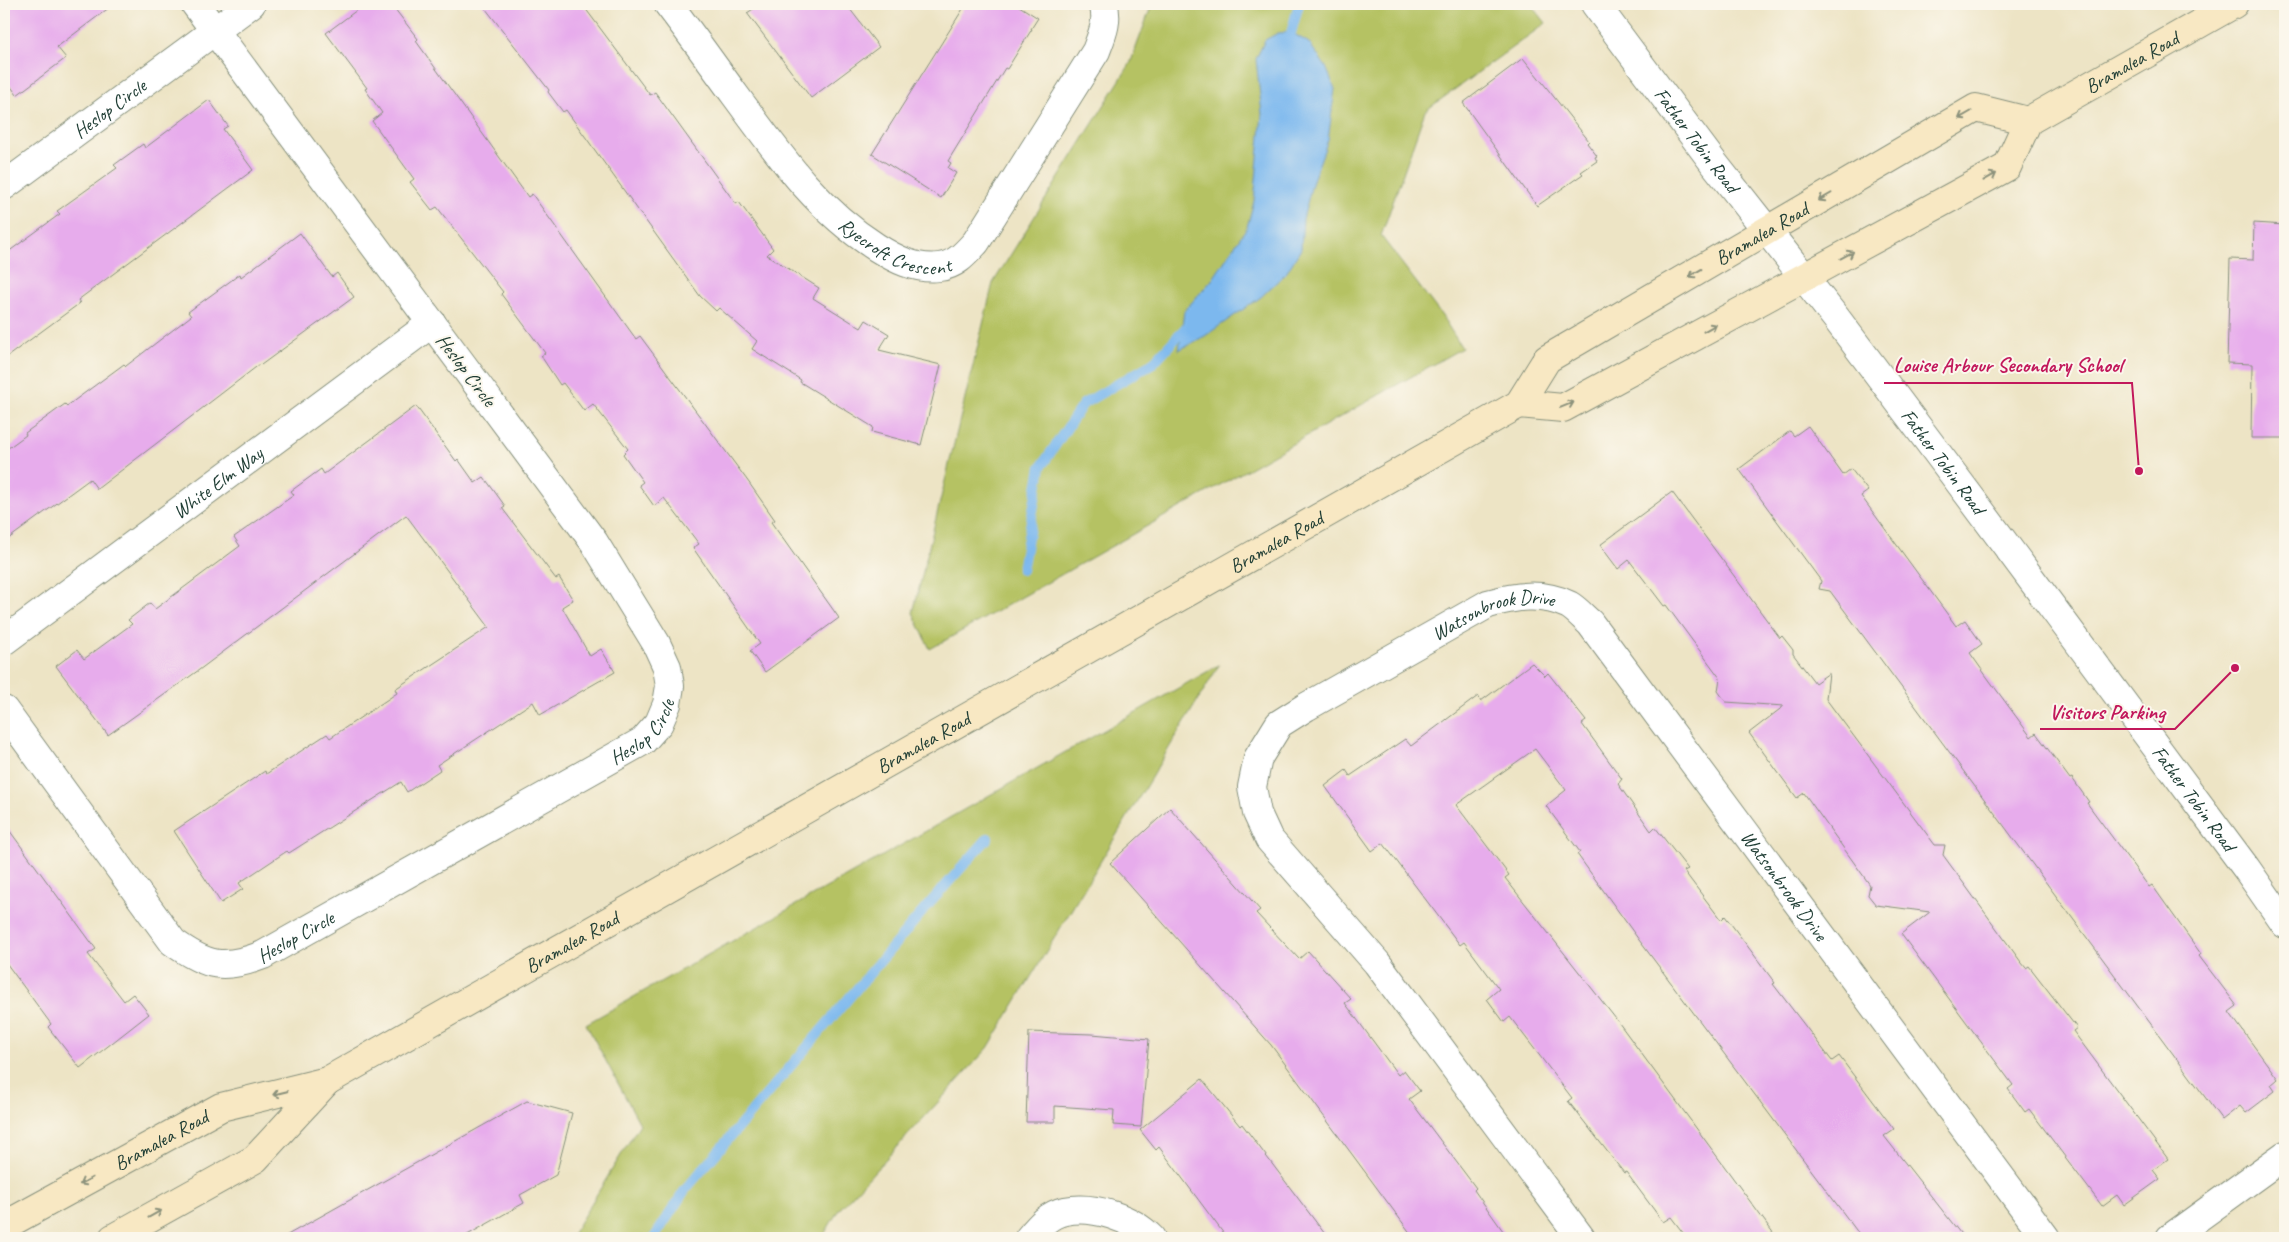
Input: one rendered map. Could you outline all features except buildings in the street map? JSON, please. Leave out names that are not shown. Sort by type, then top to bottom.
[{"type":"main road","name":"Bramalea Road","points":[[4,1226],[221,1107],[327,1082],[1520,404],[1547,359],[1976,108],[2028,121],[2234,4]]},
{"type":"main road","points":[[1520,404],[1563,408],[2007,167],[2028,121]]},
{"type":"main road","name":"Bramalea Road","points":[[113,1238],[255,1159],[327,1082]]},
{"type":"street","name":"Heslop Circle","points":[[4,710],[173,942],[189,954],[208,962],[226,966],[263,955],[643,740],[659,723],[668,704],[670,686],[667,667],[656,643],[594,542],[194,4]]},
{"type":"street","points":[[215,31],[250,4]]},
{"type":"street","name":"Ryecroft Crescent","points":[[668,4],[800,182],[830,213],[856,234],[887,254],[915,267],[940,267],[960,260],[976,242],[1096,51],[1104,30],[1106,12],[1103,4]]},
{"type":"street","name":"Father Tobin Road","points":[[1595,4],[1713,162],[1804,278],[1974,502],[2246,868],[2285,924]]},
{"type":"street","name":"Heslop Circle","points":[[4,186],[215,31]]},
{"type":"street","name":"White Elm Way","points":[[4,641],[432,323]]},
{"type":"street","name":"Watsonbrook Drive","points":[[1581,1238],[1377,963],[1269,839],[1257,813],[1252,787],[1258,758],[1279,724],[1488,604],[1513,596],[1532,596],[1570,606],[1590,623],[2046,1238]]},
{"type":"street","points":[[2170,1238],[2285,1155]]},
{"type":"street","points":[[1029,1238],[1042,1222],[1065,1211],[1079,1210],[1108,1214],[1137,1227],[1151,1238]]},
{"type":"green space","points":[[1152,4],[1531,4],[1546,23],[1425,111],[1381,236],[1442,316],[1462,348],[930,649],[913,613],[993,283],[1130,64]]},
{"type":"green space","points":[[1219,665],[988,1048],[838,1211],[822,1238],[570,1238],[640,1124],[586,1024]]},
{"type":"water","points":[[1291,32],[1309,43],[1326,67],[1335,89],[1328,140],[1313,180],[1303,219],[1301,249],[1287,272],[1261,297],[1205,336],[1179,350],[1184,311],[1212,280],[1247,227],[1254,201],[1262,114],[1256,59],[1265,40],[1278,33]]},
{"type":"waterway","points":[[1288,44],[1299,4]]},
{"type":"waterway","points":[[1022,570],[1041,467],[1083,404],[1153,363],[1190,323]]},
{"type":"waterway","points":[[654,1238],[685,1190],[930,903],[988,838]]},
{"type":"place","name":"Louise Arbour Secondary School","points":[[2139,471]]},
{"type":"place","name":"Visitors Parking","points":[[2235,668]]}]
